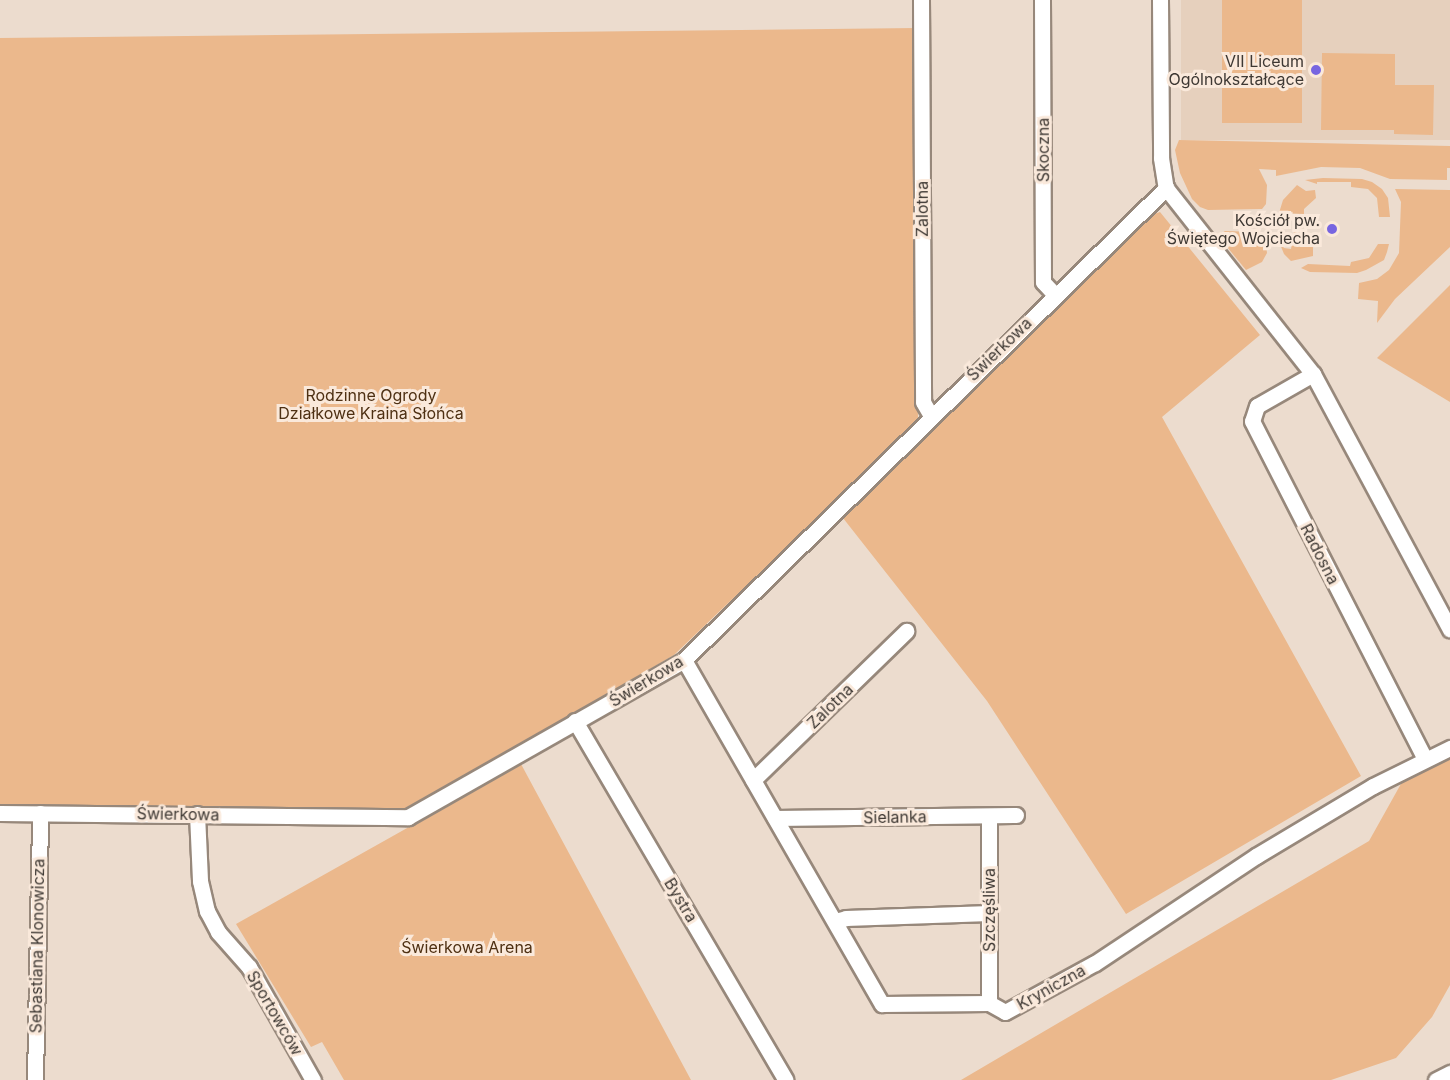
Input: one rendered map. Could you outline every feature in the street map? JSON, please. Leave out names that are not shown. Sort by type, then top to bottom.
[{"type":"street","name":"Zalotna","points":[[921,0],[923,402],[932,416]]},
{"type":"street","name":"Skoczna","points":[[1042,0],[1043,282],[1054,296]]},
{"type":"street","points":[[1160,0],[1161,158],[1166,188],[1313,374],[1450,630]]},
{"type":"street","name":"Świerkowa","points":[[0,813],[408,817],[684,660],[1166,188]]},
{"type":"street","name":"Radosna","points":[[1313,374],[1257,406],[1252,421],[1425,759]]},
{"type":"street","name":"Zalotna","points":[[753,780],[906,631]]},
{"type":"street","name":"Kryniczna","points":[[684,660],[882,1004],[989,1004],[1005,1012],[1095,963],[1256,856],[1425,759],[1450,748]]},
{"type":"street","name":"Bystra","points":[[575,721],[786,1080]]},
{"type":"street","name":"Sebastiana Klonowicza","points":[[35,1080],[40,813]]},
{"type":"street","name":"Sportowców","points":[[197,814],[200,881],[207,911],[218,932],[249,967],[308,1079]]},
{"type":"street","name":"Sielanka","points":[[775,818],[1016,815]]},
{"type":"street","name":"Szczęśliwa","points":[[989,816],[989,1004]]},
{"type":"street","points":[[835,921],[846,918],[989,913]]},
{"type":"street","points":[[1436,1080],[1450,1073]]},
{"type":"shaded area","name":"VII Liceum Ogólnokształcące","points":[[1181,0],[1450,0],[1450,140],[1181,140]]},
{"type":"green space","points":[[1222,0],[1302,0],[1302,123],[1222,123]]},
{"type":"green space","name":"Rodzinne Ogrody Działkowe Kraina Słońca","points":[[916,28],[918,421],[674,655],[406,812],[0,805],[0,38]]},
{"type":"green space","points":[[1322,53],[1395,54],[1395,85],[1434,85],[1433,135],[1394,134],[1394,130],[1321,130]]},
{"type":"green space","points":[[1179,140],[1450,146],[1450,168],[1447,168],[1447,180],[1390,179],[1360,168],[1321,167],[1276,176],[1276,170],[1259,169],[1267,185],[1266,204],[1262,209],[1208,210],[1200,207],[1192,199],[1180,173],[1175,150]]},
{"type":"green space","points":[[1362,179],[1372,182],[1382,189],[1388,198],[1390,217],[1379,217],[1377,198],[1368,189],[1351,187],[1351,182],[1317,182],[1317,184],[1305,180]]},
{"type":"green space","points":[[1297,185],[1306,191],[1315,190],[1316,198],[1304,209],[1304,214],[1279,213],[1283,200]]},
{"type":"green space","points":[[1395,189],[1450,190],[1450,247],[1395,299],[1377,323],[1378,301],[1358,299],[1359,283],[1377,279],[1389,270],[1399,253],[1401,202]]},
{"type":"green space","points":[[1160,212],[1260,335],[1162,417],[1361,776],[1126,914],[987,701],[843,518],[965,396],[967,390],[1142,218]]},
{"type":"green space","points":[[1225,231],[1259,232],[1265,236],[1267,253],[1262,262],[1246,270],[1218,236]]},
{"type":"green space","points":[[1294,232],[1302,232],[1313,245],[1313,256],[1291,261],[1284,254],[1278,239],[1284,248],[1291,249]]},
{"type":"green space","points":[[1378,244],[1389,244],[1384,260],[1357,273],[1310,272],[1301,268],[1308,264],[1350,266],[1351,262],[1369,258]]},
{"type":"green space","points":[[1450,285],[1450,402],[1377,358]]},
{"type":"green space","points":[[1450,756],[1450,985],[1432,1017],[1396,1058],[1331,1080],[961,1080],[1369,841],[1402,782]]},
{"type":"green space","name":"Świerkowa Arena","points":[[521,764],[691,1080],[344,1080],[322,1042],[311,1047],[236,924]]},
{"type":"place","name":"VII Liceum Ogólnokształcące","points":[[1316,70]]},
{"type":"place","name":"Kościół pw. Świętego Wojciecha","points":[[1332,229]]}]
